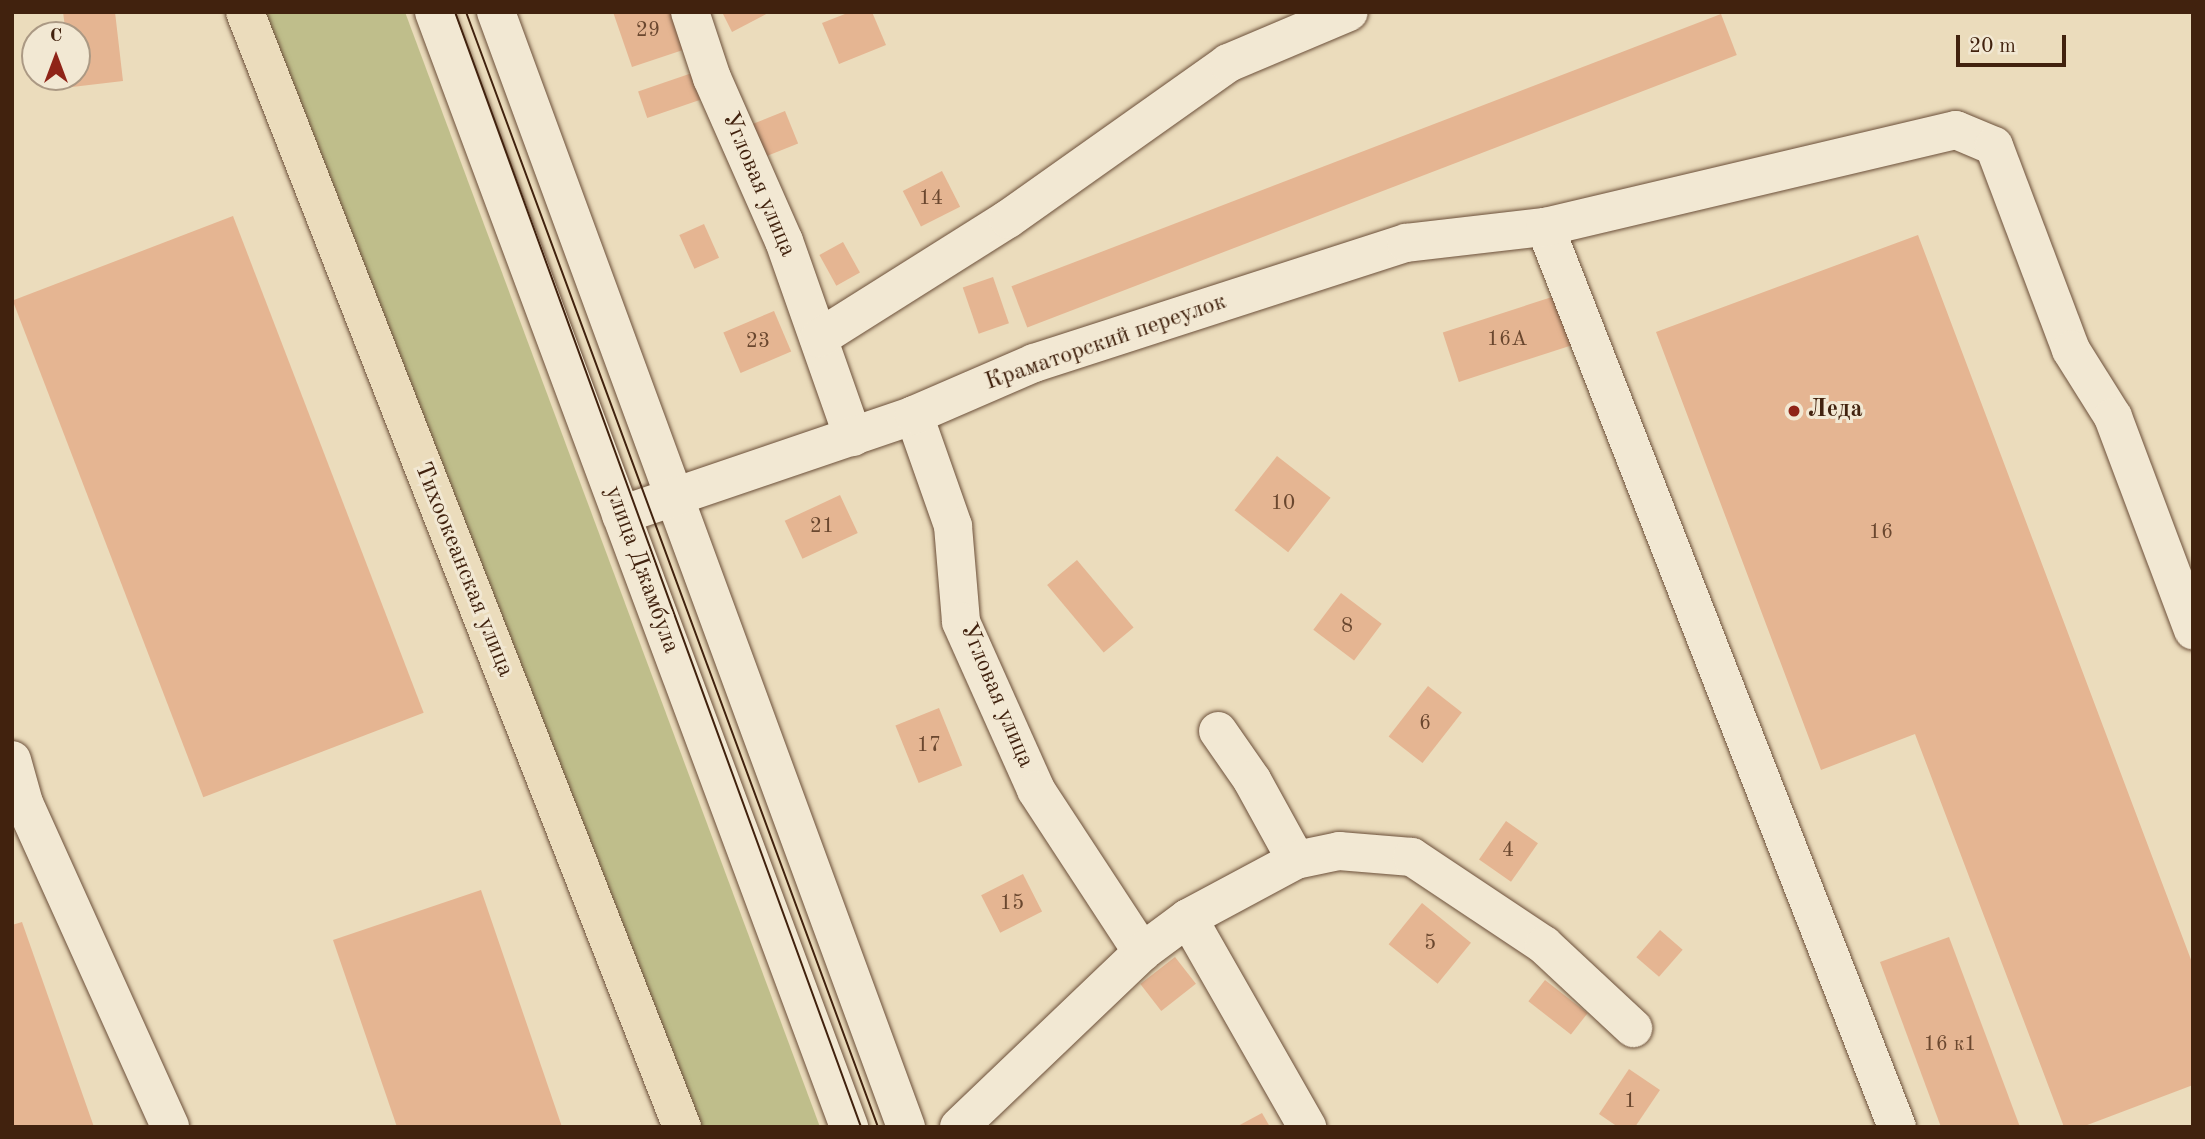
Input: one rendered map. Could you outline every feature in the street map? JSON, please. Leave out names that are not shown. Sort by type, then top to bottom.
[{"type":"main road","name":"Тихоокеанская улица","points":[[245,12],[682,1127]]},
{"type":"street","name":"улица Джамбула","points":[[434,12],[849,1127]]},
{"type":"street","points":[[496,12],[906,1127]]},
{"type":"street","name":"Угловая улица","points":[[690,12],[712,78],[784,241],[853,437]]},
{"type":"street","points":[[819,338],[1008,219],[1228,63],[1349,12]]},
{"type":"street","name":"Краматорский переулок","points":[[621,515],[677,499],[914,415],[1034,363],[1406,243],[1545,227],[1956,130],[1994,146],[2071,350],[2113,417],[2193,630]]},
{"type":"street","points":[[1545,227],[1897,1127]]},
{"type":"street","name":"Угловая улица","points":[[914,415],[953,526],[961,622],[1036,790],[1142,951]]},
{"type":"street","points":[[1218,731],[1252,780],[1296,860]]},
{"type":"street","points":[[12,760],[24,803],[170,1127]]},
{"type":"street","points":[[959,1127],[1142,951],[1188,918],[1296,860],[1339,851],[1412,857],[1544,945],[1633,1028]]},
{"type":"street","points":[[1188,918],[1307,1127]]},
{"type":"shaded area","points":[[260,12],[405,12],[820,1127],[699,1127]]},
{"type":"building","points":[[63,12],[115,12],[123,81],[91,85],[91,21],[64,21]]},
{"type":"building","points":[[613,12],[671,12],[683,50],[632,67]]},
{"type":"building","points":[[722,12],[770,12],[732,32]]},
{"type":"building","points":[[850,12],[872,12],[886,45],[839,64],[822,23]]},
{"type":"building","points":[[1721,14],[1737,55],[1027,327],[1011,286]]},
{"type":"building","points":[[692,73],[701,99],[647,118],[638,92]]},
{"type":"building","points":[[785,111],[798,143],[766,157],[753,124]]},
{"type":"building","points":[[942,171],[960,207],[921,227],[903,191]]},
{"type":"building","points":[[233,216],[424,713],[203,797],[13,301]]},
{"type":"building","points":[[704,224],[719,258],[694,269],[679,235]]},
{"type":"building","points":[[1918,235],[2193,965],[2193,1085],[2082,1127],[2064,1127],[1915,734],[1821,770],[1656,332]]},
{"type":"building","points":[[843,242],[860,273],[836,286],[819,255]]},
{"type":"building","points":[[993,277],[1009,323],[979,334],[963,287]]},
{"type":"building","points":[[1555,296],[1571,345],[1459,382],[1443,332]]},
{"type":"building","points":[[774,311],[791,352],[741,373],[723,332]]},
{"type":"building","points":[[1277,456],[1331,498],[1288,552],[1235,510]]},
{"type":"building","points":[[840,495],[858,533],[802,559],[785,521]]},
{"type":"building","points":[[1077,560],[1134,627],[1104,652],[1047,585]]},
{"type":"building","points":[[1341,593],[1382,624],[1354,660],[1313,630]]},
{"type":"building","points":[[1428,686],[1462,712],[1422,763],[1389,736]]},
{"type":"building","points":[[939,708],[962,765],[919,783],[895,726]]},
{"type":"building","points":[[1506,821],[1538,843],[1511,882],[1479,860]]},
{"type":"building","points":[[1023,874],[1042,911],[1000,933],[981,895]]},
{"type":"building","points":[[481,890],[562,1127],[397,1127],[333,940]]},
{"type":"building","points":[[1422,903],[1471,943],[1438,984],[1389,944]]},
{"type":"building","points":[[22,922],[94,1127],[12,1127],[12,925]]},
{"type":"building","points":[[1660,930],[1683,950],[1659,977],[1636,957]]},
{"type":"building","points":[[1949,937],[2020,1127],[1941,1127],[1880,962]]},
{"type":"building","points":[[1175,957],[1196,984],[1161,1011],[1140,984]]},
{"type":"building","points":[[1545,980],[1588,1013],[1571,1035],[1528,1001]]},
{"type":"building","points":[[1629,1069],[1660,1090],[1635,1127],[1618,1127],[1599,1114]]},
{"type":"building","points":[[1262,1113],[1270,1127],[1236,1127]]},
{"type":"tram line","points":[[455,12],[861,1127]]},
{"type":"tram line","points":[[466,12],[878,1127]]},
{"type":"place","name":"Леда","points":[[1794,411]]}]
